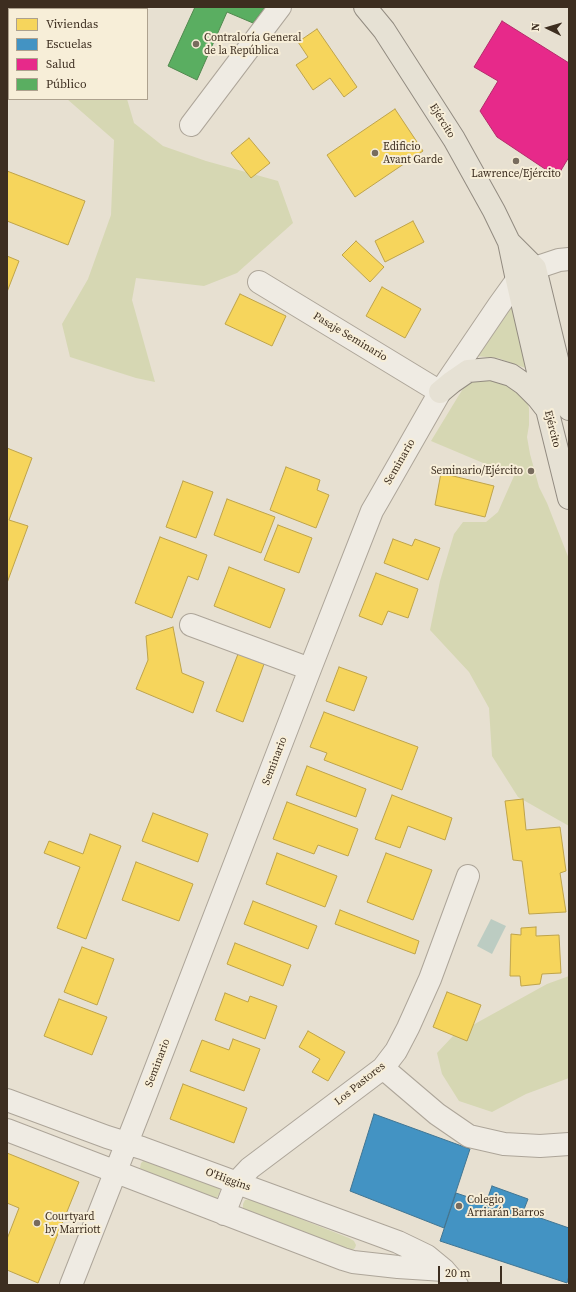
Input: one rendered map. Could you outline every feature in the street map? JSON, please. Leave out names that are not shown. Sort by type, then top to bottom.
[{"type":"main road","name":"Ejército","points":[[365,7],[384,30],[454,139],[494,211],[509,242],[569,498]]},
{"type":"main road","name":"Ejército","points":[[509,242],[535,268],[569,409]]},
{"type":"main road","points":[[440,392],[468,371],[491,369],[511,375],[524,384],[538,398],[548,412]]},
{"type":"street","points":[[191,125],[280,7]]},
{"type":"street","name":"Seminario","points":[[70,1285],[116,1172],[372,511],[440,392],[491,315],[517,280],[525,273],[535,268],[559,260],[569,259]]},
{"type":"street","name":"Pasaje Seminario","points":[[259,282],[440,392]]},
{"type":"street","points":[[191,625],[310,669]]},
{"type":"street","name":"Los Pastores","points":[[224,1214],[236,1183],[250,1168],[383,1068],[396,1051],[430,979],[468,876]]},
{"type":"street","points":[[383,1068],[438,1114],[469,1136],[504,1144],[540,1146],[569,1144]]},
{"type":"street","name":"O'Higgins","points":[[7,1100],[398,1242],[427,1256],[450,1278]]},
{"type":"street","name":"O'Higgins","points":[[7,1130],[343,1259],[353,1262],[415,1269],[450,1278]]},
{"type":"green space","points":[[7,7],[92,7],[8,8],[7,81]]},
{"type":"green space","points":[[68,100],[127,100],[134,123],[163,146],[206,161],[278,181],[293,223],[237,273],[204,286],[136,278],[132,300],[155,382],[136,378],[70,357],[62,324],[88,279],[111,215],[114,140]]},
{"type":"green space","points":[[511,303],[528,369],[498,358],[475,356]]},
{"type":"green space","points":[[483,379],[503,382],[526,399],[529,408],[527,437],[530,454],[539,487],[547,503],[569,559],[569,826],[518,797],[492,756],[489,708],[469,672],[430,630],[440,581],[454,534],[463,522],[486,522],[498,512],[514,476],[431,441],[465,386],[473,381]]},
{"type":"green space","points":[[569,976],[569,1078],[526,1094],[492,1112],[459,1101],[442,1074],[437,1053],[453,1036],[547,984]]},
{"type":"green space","points":[[144,1160],[217,1186],[220,1190],[219,1194],[216,1199],[142,1172],[140,1168],[141,1163]]},
{"type":"green space","points":[[250,1199],[349,1238],[354,1241],[356,1245],[355,1248],[351,1251],[244,1212],[243,1204],[245,1200]]},
{"type":"shaded area","points":[[491,919],[506,926],[492,954],[477,946]]},
{"type":"building: Viviendas","points":[[317,29],[357,87],[344,97],[330,78],[313,90],[296,65],[308,57],[298,42]]},
{"type":"building: Viviendas","name":"Edificio Avant Garde","points":[[395,109],[423,151],[355,197],[327,155]]},
{"type":"building: Viviendas","points":[[249,138],[270,163],[251,178],[231,153]]},
{"type":"building: Viviendas","points":[[7,171],[85,201],[68,245],[7,221]]},
{"type":"building: Viviendas","points":[[413,221],[424,242],[385,262],[375,241]]},
{"type":"building: Viviendas","points":[[356,241],[384,267],[370,282],[342,255]]},
{"type":"building: Viviendas","points":[[7,256],[19,261],[7,292]]},
{"type":"building: Viviendas","points":[[382,287],[421,309],[405,338],[366,316]]},
{"type":"building: Viviendas","points":[[240,294],[286,316],[272,346],[225,324]]},
{"type":"building: Viviendas","points":[[7,448],[32,458],[9,520],[28,526],[7,583]]},
{"type":"building: Viviendas","points":[[286,467],[320,480],[317,490],[329,495],[316,528],[270,510]]},
{"type":"building: Viviendas","points":[[441,473],[494,486],[485,517],[435,505]]},
{"type":"building: Viviendas","points":[[183,481],[213,492],[196,538],[166,527]]},
{"type":"building: Viviendas","points":[[227,499],[275,517],[261,553],[214,535]]},
{"type":"building: Viviendas","points":[[278,525],[312,538],[299,573],[264,560]]},
{"type":"building: Viviendas","points":[[160,537],[207,555],[198,580],[188,576],[172,618],[135,603]]},
{"type":"building: Viviendas","points":[[393,539],[412,546],[415,539],[440,548],[428,580],[384,563]]},
{"type":"building: Viviendas","points":[[229,567],[285,589],[270,628],[214,606]]},
{"type":"building: Viviendas","points":[[376,573],[418,589],[408,618],[388,611],[382,625],[359,616]]},
{"type":"building: Viviendas","points":[[173,627],[182,673],[204,682],[193,713],[136,689],[148,660],[146,636]]},
{"type":"building: Viviendas","points":[[238,654],[264,664],[243,722],[216,711]]},
{"type":"building: Viviendas","points":[[339,667],[367,677],[354,711],[326,701]]},
{"type":"building: Viviendas","points":[[324,712],[418,747],[402,790],[324,760],[327,753],[310,747]]},
{"type":"building: Viviendas","points":[[307,766],[366,789],[356,817],[296,795]]},
{"type":"building: Viviendas","points":[[392,795],[452,818],[445,840],[408,826],[400,848],[375,839]]},
{"type":"building: Viviendas","points":[[523,799],[526,830],[560,827],[566,871],[560,873],[566,912],[529,914],[522,861],[513,860],[505,801]]},
{"type":"building: Viviendas","points":[[287,802],[358,829],[348,856],[318,845],[314,854],[273,839]]},
{"type":"building: Viviendas","points":[[153,813],[208,834],[198,862],[142,841]]},
{"type":"building: Viviendas","points":[[90,834],[121,846],[86,939],[57,928],[80,867],[44,853],[49,841],[83,854]]},
{"type":"building: Viviendas","points":[[277,853],[337,876],[325,907],[266,884]]},
{"type":"building: Viviendas","points":[[386,853],[432,870],[413,920],[367,902]]},
{"type":"building: Viviendas","points":[[136,862],[193,884],[179,921],[122,900]]},
{"type":"building: Viviendas","points":[[253,901],[317,926],[308,949],[244,924]]},
{"type":"building: Viviendas","points":[[340,910],[419,941],[415,954],[335,924]]},
{"type":"building: Viviendas","points":[[536,927],[536,936],[559,935],[561,973],[542,974],[540,984],[521,986],[520,976],[510,976],[511,934],[521,935],[521,928]]},
{"type":"building: Viviendas","points":[[235,943],[291,965],[283,986],[227,964]]},
{"type":"building: Viviendas","points":[[82,947],[114,959],[97,1005],[64,992]]},
{"type":"building: Viviendas","points":[[447,992],[481,1005],[467,1041],[433,1027]]},
{"type":"building: Viviendas","points":[[225,993],[248,1002],[250,996],[277,1006],[265,1039],[215,1020]]},
{"type":"building: Viviendas","points":[[59,999],[107,1017],[92,1055],[44,1036]]},
{"type":"building: Viviendas","points":[[308,1031],[345,1052],[328,1081],[312,1072],[320,1059],[299,1047]]},
{"type":"building: Viviendas","points":[[233,1039],[260,1049],[244,1091],[190,1071],[202,1040],[229,1050]]},
{"type":"building: Viviendas","points":[[183,1084],[247,1108],[234,1143],[170,1119]]},
{"type":"building: Viviendas","name":"Courtyard by Marriott","points":[[7,1153],[79,1182],[38,1283],[7,1270],[7,1239],[19,1208],[7,1203]]},
{"type":"building: Escuelas","points":[[374,1114],[470,1149],[444,1228],[350,1191]]},
{"type":"building: Escuelas","points":[[492,1186],[528,1199],[523,1212],[569,1228],[569,1276],[567,1283],[440,1241],[456,1193],[486,1203]]},
{"type":"building: Salud","points":[[502,21],[569,63],[569,157],[557,177],[497,137],[480,111],[498,81],[474,67]]},
{"type":"building: Público","name":"Contraloría General de la República","points":[[195,7],[265,7],[253,23],[227,12],[197,80],[168,66]]},
{"type":"place","name":"Contraloría General de la República","points":[[196,44]]},
{"type":"place","name":"Edificio Avant Garde","points":[[375,153]]},
{"type":"place","name":"Lawrence/Ejército","points":[[516,161]]},
{"type":"place","name":"Seminario/Ejército","points":[[531,471]]},
{"type":"place","name":"Colegio Arriarán Barros","points":[[459,1206]]},
{"type":"place","name":"Courtyard by Marriott","points":[[37,1223]]}]
